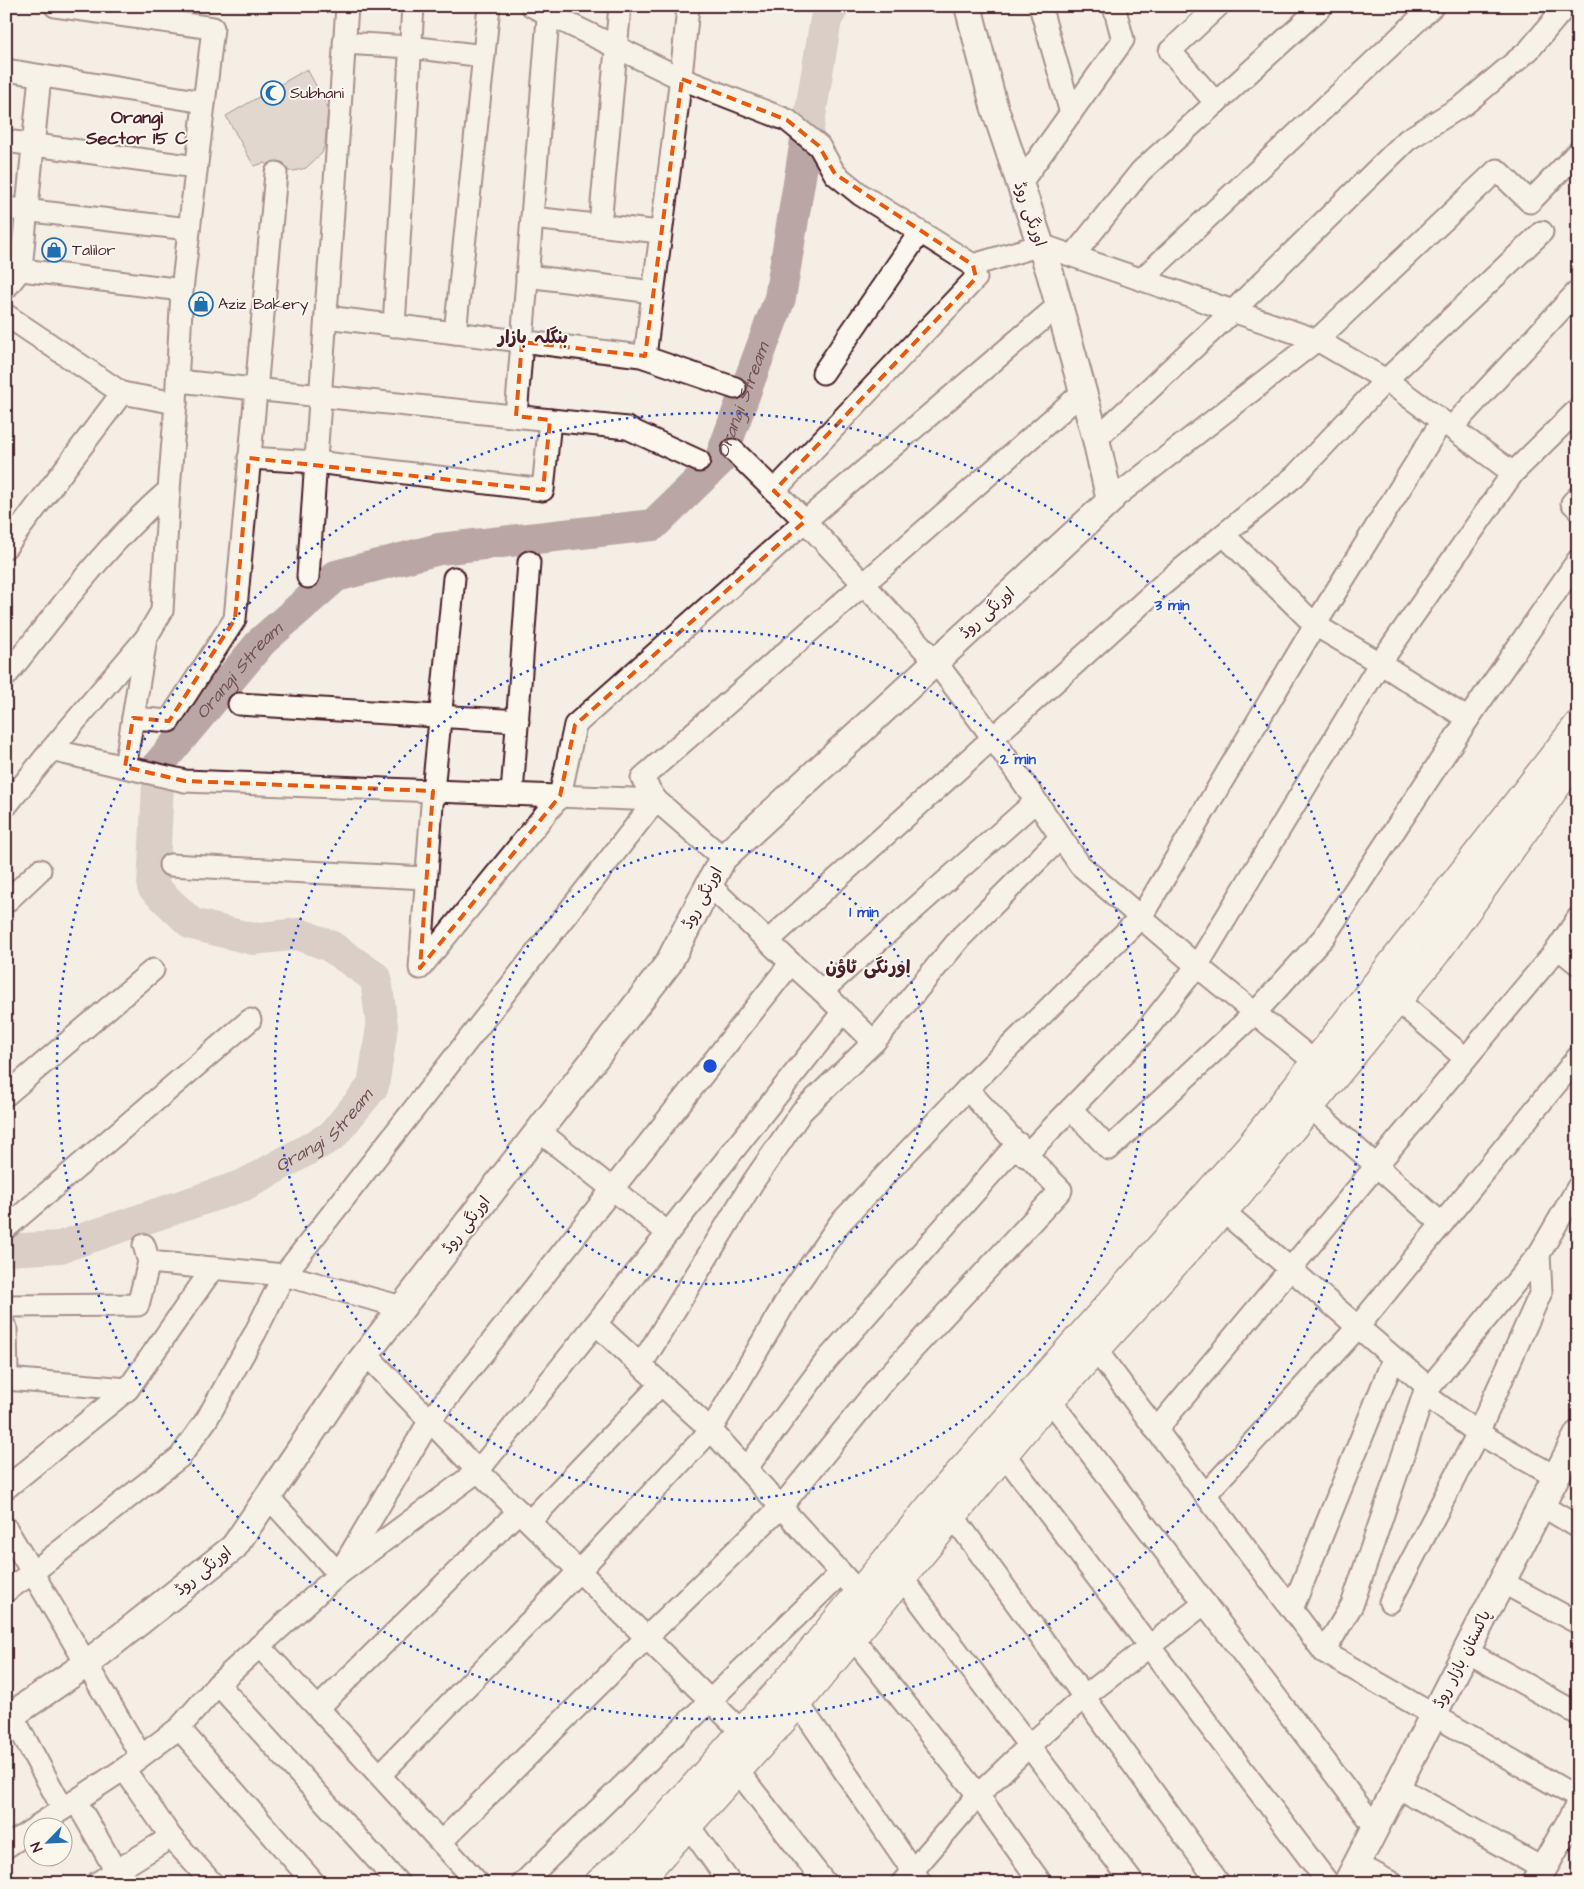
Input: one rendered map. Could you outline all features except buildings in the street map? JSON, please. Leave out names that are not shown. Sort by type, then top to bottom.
[{"type":"main road","points":[[599,1883],[643,1844],[742,1732],[939,1496],[1251,1145],[1578,724]]},
{"type":"main road","points":[[636,1883],[798,1703],[1050,1400],[1223,1211],[1435,954],[1575,765]]},
{"type":"street","points":[[6,806],[146,638],[162,611],[178,381],[182,290],[213,28],[88,9],[55,6]]},
{"type":"street","points":[[308,577],[347,6]]},
{"type":"street","points":[[394,326],[413,6]]},
{"type":"street","points":[[455,333],[489,6]]},
{"type":"street","points":[[600,225],[620,6]]},
{"type":"street","points":[[645,357],[660,232],[682,79],[688,6]]},
{"type":"street","name":"اورنگی روڈ","points":[[9,1717],[85,1665],[234,1547],[366,1354],[668,964],[723,858],[1110,501],[1096,439],[1059,305],[1041,245],[994,106],[968,6]]},
{"type":"street","points":[[1040,6],[1071,113]]},
{"type":"street","points":[[1020,184],[1123,40],[1114,6]]},
{"type":"street","points":[[1216,102],[1170,51],[1218,6]]},
{"type":"street","points":[[1073,256],[1141,171],[1322,6]]},
{"type":"street","points":[[1142,279],[1433,6]]},
{"type":"street","points":[[1096,439],[1234,310],[1407,140],[1465,104],[1529,50],[1566,6]]},
{"type":"street","points":[[516,416],[532,218],[543,8],[616,47],[682,79],[787,120],[820,146],[835,174],[861,195],[972,265],[976,278],[774,491]]},
{"type":"street","points":[[344,43],[410,47],[484,56]]},
{"type":"street","points":[[6,70],[204,102]]},
{"type":"street","points":[[6,288],[14,269],[17,210],[34,146],[40,76]]},
{"type":"street","points":[[6,141],[196,167]]},
{"type":"street","points":[[1110,501],[1317,340],[1497,170],[1530,202],[1578,152]]},
{"type":"street","points":[[132,718],[169,721],[235,619],[276,173]]},
{"type":"street","points":[[17,210],[189,229]]},
{"type":"street","points":[[532,218],[660,232]]},
{"type":"street","points":[[823,373],[920,232]]},
{"type":"street","points":[[768,941],[1161,586],[1295,476],[1386,380],[1542,232]]},
{"type":"street","points":[[972,265],[1041,245],[1317,340],[1386,380],[1513,473]]},
{"type":"street","points":[[14,269],[182,290]]},
{"type":"street","points":[[527,276],[653,292]]},
{"type":"street","points":[[380,1775],[580,1570],[711,1430],[789,1296],[840,1223],[967,1089],[1142,917],[1315,625],[1447,424],[1578,291]]},
{"type":"street","points":[[454,578],[433,791],[420,968],[560,796],[575,725],[805,521],[1059,305]]},
{"type":"street","points":[[6,315],[122,394],[176,403]]},
{"type":"street","points":[[326,317],[645,357],[735,388]]},
{"type":"street","points":[[178,381],[627,428],[699,461]]},
{"type":"street","points":[[723,858],[656,800],[642,778],[1083,392]]},
{"type":"street","points":[[6,547],[122,394]]},
{"type":"street","points":[[746,1469],[826,1361],[1022,1149],[1071,1108],[1144,1032],[1197,966],[1380,663],[1513,473],[1578,409]]},
{"type":"street","points":[[249,458],[316,462],[543,490],[550,420]]},
{"type":"street","points":[[733,450],[805,521],[935,661],[993,738],[1080,865],[1197,966],[1256,1012],[1315,1062]]},
{"type":"street","points":[[6,676],[107,549],[141,513],[169,490]]},
{"type":"street","points":[[1578,497],[1572,503],[1578,508]]},
{"type":"street","points":[[1224,535],[1315,625],[1380,663],[1468,719]]},
{"type":"street","points":[[1071,1108],[1110,1149],[1256,1012],[1324,937],[1468,719],[1578,560]]},
{"type":"street","points":[[512,794],[529,562]]},
{"type":"street","points":[[125,767],[146,638]]},
{"type":"street","points":[[239,704],[518,721]]},
{"type":"street","points":[[52,750],[185,781],[656,800]]},
{"type":"street","points":[[6,1591],[32,1573],[180,1456],[207,1419],[255,1334],[284,1275],[656,800]]},
{"type":"street","points":[[822,991],[1036,801]]},
{"type":"street","points":[[641,1365],[753,1182],[802,1111],[874,1042],[960,937],[1062,837]]},
{"type":"street","points":[[170,865],[426,878]]},
{"type":"street","points":[[6,902],[40,870]]},
{"type":"street","points":[[708,884],[874,1042]]},
{"type":"street","points":[[1156,1430],[1289,1268],[1558,948],[1578,918]]},
{"type":"street","points":[[1558,948],[1578,964]]},
{"type":"street","points":[[339,1574],[430,1420],[614,1190],[791,963]]},
{"type":"street","points":[[6,1095],[153,970]]},
{"type":"street","points":[[1397,1000],[1465,1058]]},
{"type":"street","points":[[53,1816],[124,1769],[179,1728],[218,1684],[339,1574],[478,1471],[843,1012]]},
{"type":"street","points":[[6,1228],[250,1020]]},
{"type":"street","points":[[1205,1495],[1357,1328],[1578,1057]]},
{"type":"street","points":[[441,1842],[647,1637],[781,1508],[887,1377],[1061,1190],[967,1089]]},
{"type":"street","points":[[1310,1107],[1442,1224]]},
{"type":"street","points":[[539,1131],[668,1233]]},
{"type":"street","points":[[1324,1652],[1352,1605],[1426,1391],[1539,1254],[1578,1187]]},
{"type":"street","points":[[1223,1211],[1426,1391],[1478,1433],[1556,1477]]},
{"type":"street","points":[[6,1306],[138,1305],[146,1253],[213,1268],[284,1275],[402,1307]]},
{"type":"street","points":[[1390,1602],[1478,1433],[1541,1292],[1539,1254]]},
{"type":"street","points":[[6,1488],[128,1389],[213,1268]]},
{"type":"street","points":[[596,1324],[711,1430],[859,1593]]},
{"type":"street","points":[[6,1328],[7,1379],[128,1389]]},
{"type":"street","points":[[1096,1350],[1324,1652],[1578,1798]]},
{"type":"street","points":[[366,1354],[478,1471],[742,1732]]},
{"type":"street","points":[[1292,1609],[1393,1360]]},
{"type":"street","points":[[318,1708],[525,1516],[661,1384]]},
{"type":"street","points":[[1050,1400],[1375,1827]]},
{"type":"street","name":"پاکستان بازار روڈ","points":[[1352,1873],[1578,1434]]},
{"type":"street","points":[[1004,1454],[1328,1883]]},
{"type":"street","points":[[268,1497],[339,1574]]},
{"type":"street","points":[[1541,1506],[1578,1527]]},
{"type":"street","points":[[953,1516],[1219,1883]]},
{"type":"street","points":[[6,1528],[85,1665],[141,1756]]},
{"type":"street","points":[[523,1883],[841,1573]]},
{"type":"street","points":[[902,1578],[1133,1883]]},
{"type":"street","points":[[1502,1582],[1578,1624]]},
{"type":"street","points":[[798,1703],[912,1879],[978,1796],[1029,1746],[1084,1697],[1205,1603]]},
{"type":"street","points":[[852,1637],[978,1796],[1041,1883]]},
{"type":"street","points":[[259,1646],[478,1883]]},
{"type":"street","points":[[1466,1650],[1578,1714]]},
{"type":"street","points":[[218,1684],[398,1883]]},
{"type":"street","points":[[9,1717],[121,1877]]},
{"type":"street","points":[[179,1728],[314,1883]]},
{"type":"street","points":[[124,1769],[171,1837],[212,1883]]},
{"type":"street","points":[[737,1770],[825,1883]]},
{"type":"street","points":[[1396,1786],[1539,1876],[1578,1808]]},
{"type":"street","points":[[688,1825],[730,1883]]},
{"type":"street","points":[[6,1847],[22,1837]]},
{"type":"street","points":[[97,1883],[121,1877],[171,1837]]},
{"type":"street","points":[[1352,1873],[1392,1883]]},
{"type":"highlighted area","points":[[682,79],[787,120],[819,146],[835,174],[973,265],[976,278],[774,491],[805,521],[575,725],[560,796],[420,968],[433,791],[185,781],[125,767],[133,718],[169,721],[235,619],[249,458],[543,490],[550,420],[516,416],[522,342],[645,356]]},
{"type":"waterway","name":"Orangi Stream","points":[[6,1250],[60,1247],[244,1185],[332,1136],[373,1086],[382,1027],[376,978],[330,946],[299,934],[253,939],[192,924],[153,887],[159,764],[262,641],[336,576],[439,549],[653,525],[720,460],[780,298],[826,19],[834,6]]},
{"type":"place","name":"Subhani","points":[[273,93]]},
{"type":"place","name":"Talilor","points":[[54,250]]},
{"type":"place","name":"Aziz Bakery","points":[[201,304]]},
{"type":"district","name":"Orangi Sector 15 C","points":[[137,127]]},
{"type":"district","name":"بنگلہ بازار","points":[[533,337]]},
{"type":"district","name":"اورنگی ٹاؤن","points":[[868,967]]}]
